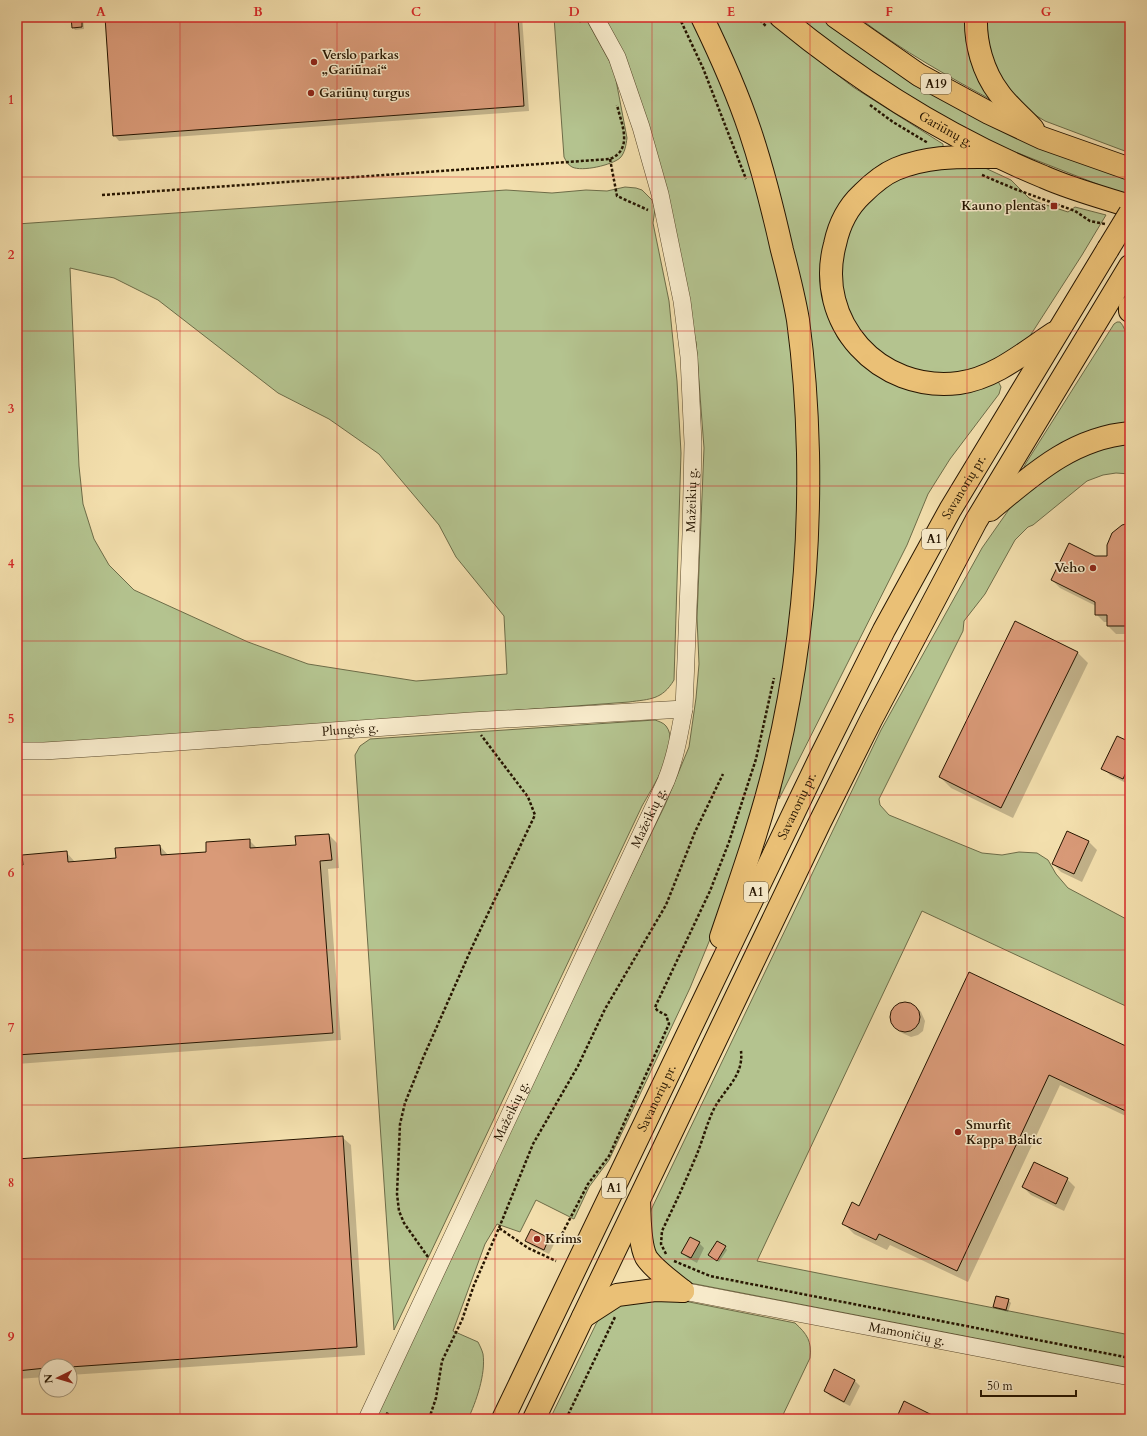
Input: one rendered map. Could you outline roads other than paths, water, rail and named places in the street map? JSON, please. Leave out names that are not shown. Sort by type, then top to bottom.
[{"type":"highway","points":[[690,1028],[739,884],[776,760],[801,620],[806,560],[808,501],[807,426],[803,363],[797,318],[788,273],[764,178],[749,129],[702,17]]},
{"type":"highway","name":"Gariūnų g.","points":[[781,17],[814,44],[906,107],[997,157],[1045,178],[1130,206]]},
{"type":"highway","name":"A19","points":[[836,17],[919,75],[989,113],[1042,138],[1130,169]]},
{"type":"highway","points":[[976,17],[977,37],[980,51],[991,81],[1000,94],[1042,138]]},
{"type":"highway","points":[[997,157],[939,158],[920,161],[880,177],[868,187],[848,210],[841,223],[832,252],[831,280],[833,297],[837,311],[852,338],[862,350],[875,361],[890,371],[905,378],[932,384],[960,383],[990,374],[1005,366],[1060,329]]},
{"type":"highway","name":"Savanorių pr.","points":[[503,1419],[690,1028],[884,630],[950,510],[1130,213]]},
{"type":"highway","name":"Savanorių pr.","points":[[534,1419],[820,822],[874,713],[976,521],[1130,266]]},
{"type":"highway","points":[[976,521],[1054,459],[1082,444],[1119,434],[1130,433]]},
{"type":"highway","points":[[639,1200],[641,1237],[647,1257],[665,1265],[683,1291]]},
{"type":"highway","points":[[583,1317],[617,1296],[655,1290],[683,1291]]},
{"type":"street","name":"Mažeikių g.","points":[[367,1419],[666,781],[674,760],[684,709],[693,443],[689,357],[682,300],[665,217],[652,165],[617,58],[588,20]]},
{"type":"street","name":"Plungės g.","points":[[17,750],[44,751],[471,721],[684,709]]},
{"type":"street","name":"Mamoničių g.","points":[[683,1291],[830,1321],[1130,1377]]},
{"type":"place","name":"Verslo parkas „Gariūnai“","points":[[314,62]]},
{"type":"place","name":"Gariūnų turgus","points":[[311,93]]},
{"type":"place","name":"Kauno plentas","points":[[1054,206]]},
{"type":"place","name":"Veho","points":[[1093,568]]},
{"type":"place","name":"Smurfit Kappa Baltic","points":[[958,1132]]},
{"type":"place","name":"Krims","points":[[537,1239]]}]
